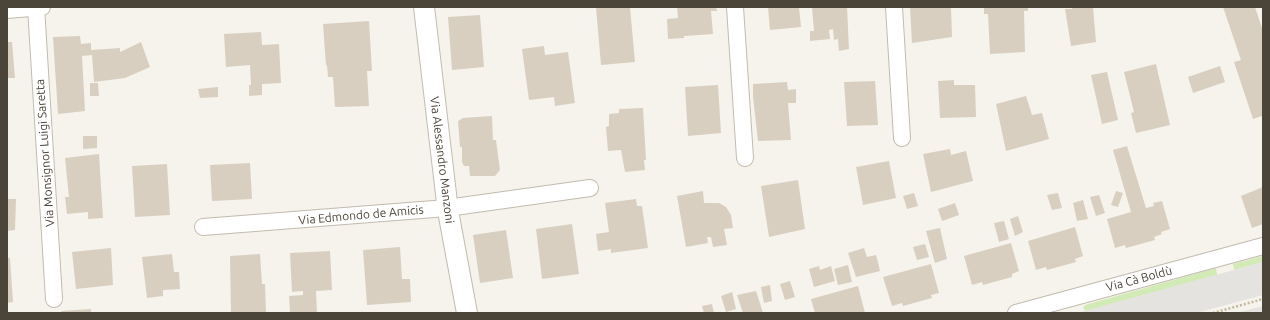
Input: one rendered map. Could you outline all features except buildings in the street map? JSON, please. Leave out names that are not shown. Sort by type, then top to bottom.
[{"type":"street","name":"Via Monsignor Luigi Saretta","points":[[36,7],[54,299]]},
{"type":"street","points":[[7,10],[42,7]]},
{"type":"street","name":"Via Alessandro Manzoni","points":[[424,7],[447,208],[467,313]]},
{"type":"street","points":[[735,7],[745,158]]},
{"type":"street","points":[[894,7],[902,138]]},
{"type":"street","name":"Via Edmondo de Amicis","points":[[204,227],[447,208],[590,188]]},
{"type":"street","name":"Via Cà Boldù","points":[[1016,313],[1263,246]]},
{"type":"path","points":[[1213,313],[1263,300]]},
{"type":"green space","points":[[1263,256],[1263,262],[1234,270],[1233,264]]},
{"type":"green space","points":[[1216,268],[1217,275],[1086,311],[1083,308],[1085,305]]},
{"type":"shaded area","points":[[1263,262],[1263,295],[1196,313],[1077,313]]},
{"type":"shaded area","points":[[1263,306],[1263,313],[1236,313]]}]
